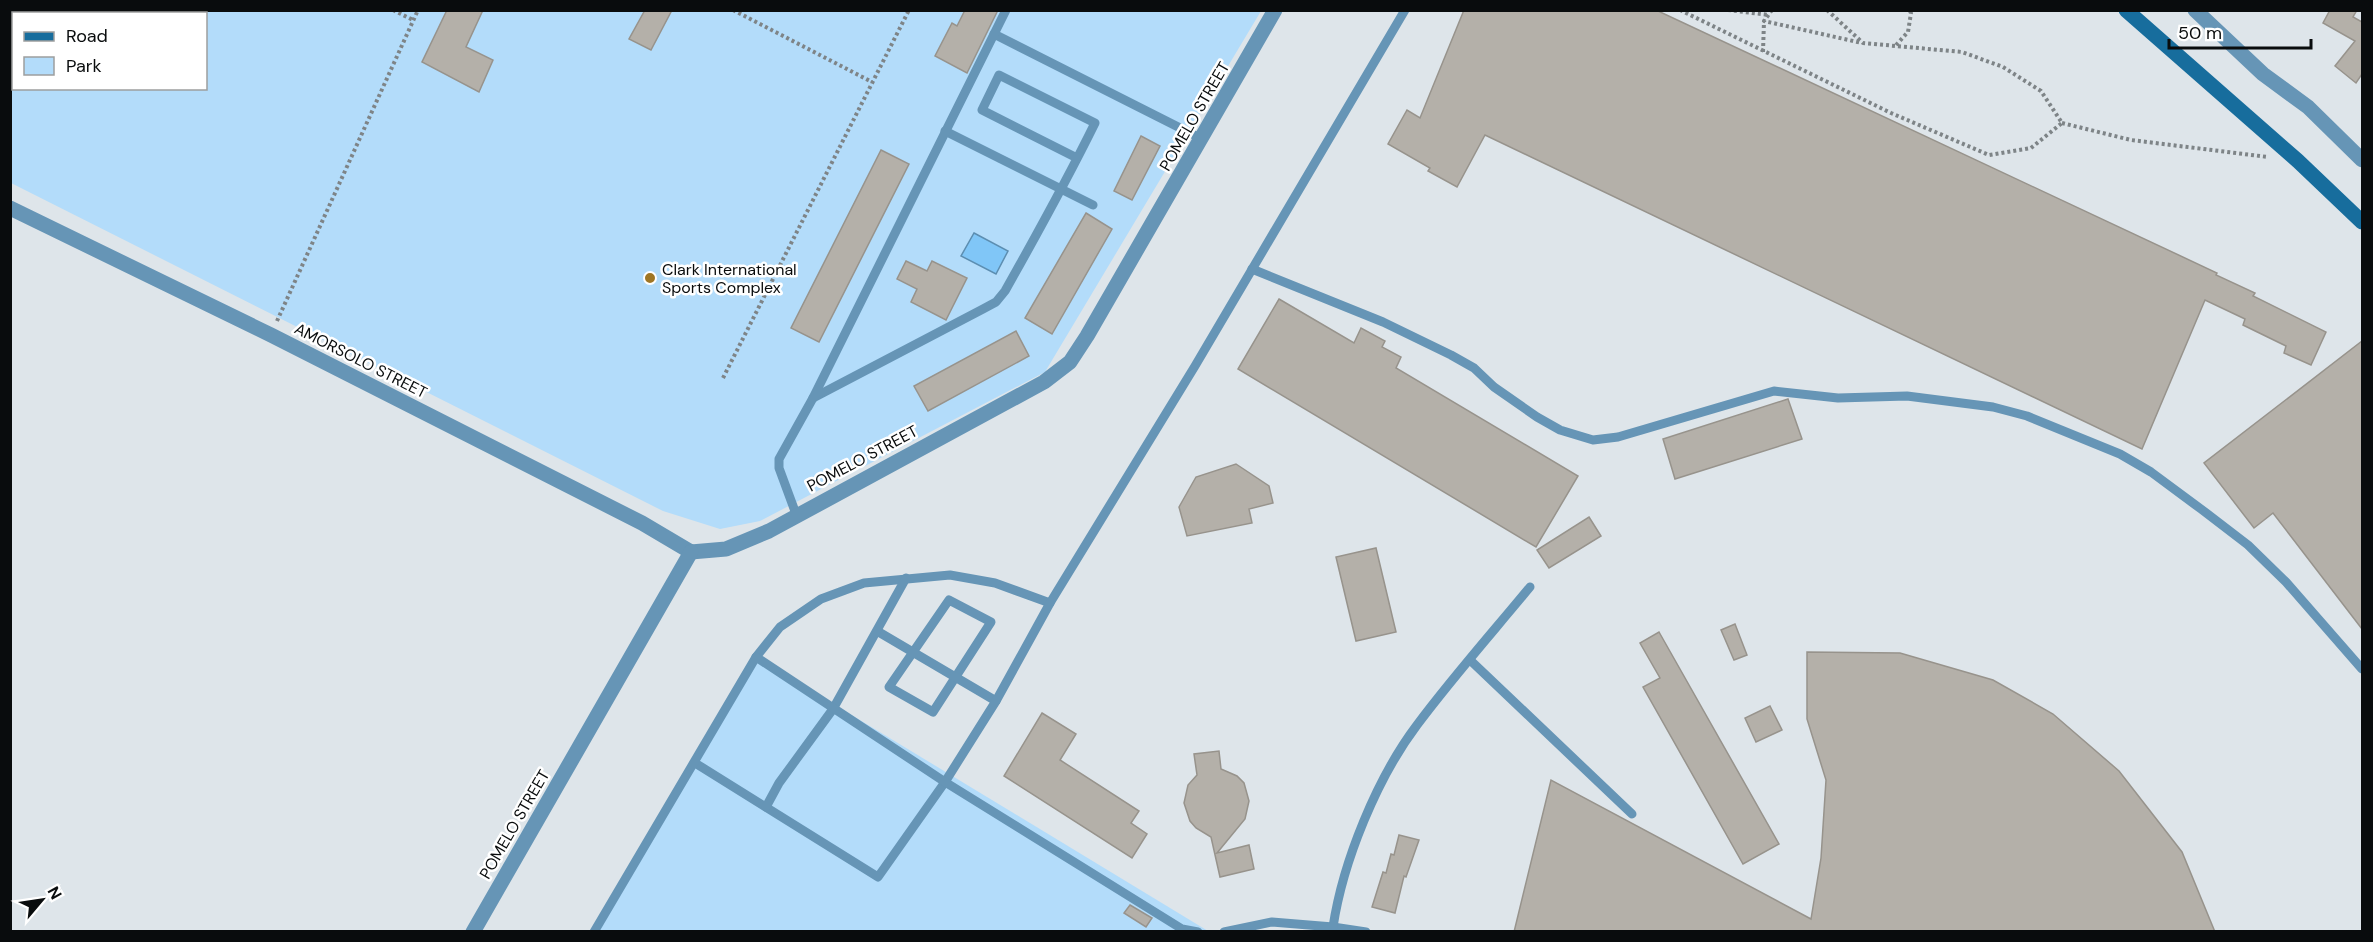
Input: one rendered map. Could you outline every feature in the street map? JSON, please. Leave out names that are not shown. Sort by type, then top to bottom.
[{"type":"main road","points":[[2126,10],[2298,161],[2362,222]]},
{"type":"street","name":"POMELO STREET","points":[[473,932],[691,552],[726,549],[769,531],[796,514],[1044,382],[1070,362],[1202,139],[1275,10]]},
{"type":"street","points":[[2195,10],[2263,74],[2308,107],[2362,160]]},
{"type":"street","name":"AMORSOLO STREET","points":[[10,208],[271,335],[642,523],[691,552]]},
{"type":"lane","points":[[796,514],[778,463],[813,398],[1006,10]]},
{"type":"lane","points":[[695,763],[878,877],[945,782],[996,701],[1050,603],[1195,366],[1406,10]]},
{"type":"lane","points":[[994,34],[1202,139]]},
{"type":"lane","points":[[813,398],[996,302],[1005,291],[1061,191],[1095,123],[999,75],[982,110],[1077,158]]},
{"type":"lane","points":[[945,131],[1093,205]]},
{"type":"lane","points":[[1252,269],[1404,331],[1474,368],[1494,387],[1537,417],[1560,430],[1593,440],[1618,437],[1774,391],[1838,398],[1878,395],[1916,397],[1993,407],[2027,416],[2120,454],[2151,472],[2201,508],[2248,545],[2286,582],[2362,669]]},
{"type":"lane","points":[[594,932],[756,657],[780,627],[821,599],[864,583],[906,578],[950,575],[995,583],[1050,603]]},
{"type":"lane","points":[[766,807],[779,783],[833,709],[906,578]]},
{"type":"lane","points":[[1333,927],[1336,901],[1345,872],[1364,822],[1385,778],[1415,727],[1530,587]]},
{"type":"lane","points":[[949,600],[991,622],[954,676],[933,712],[889,687],[912,652],[949,600]]},
{"type":"lane","points":[[877,631],[996,701]]},
{"type":"lane","points":[[756,657],[945,782],[1182,929],[1198,932]]},
{"type":"lane","points":[[1470,660],[1632,814]]},
{"type":"lane","points":[[1225,931],[1272,922],[1361,931]]},
{"type":"path","points":[[393,10],[413,20]]},
{"type":"path","points":[[271,335],[418,10]]},
{"type":"path","points":[[733,10],[872,82]]},
{"type":"path","points":[[723,378],[909,10]]},
{"type":"path","points":[[1680,10],[1891,113],[1989,155],[2031,148],[2062,123]]},
{"type":"path","points":[[1728,10],[1771,13]]},
{"type":"path","points":[[1827,10],[1863,43]]},
{"type":"path","points":[[1896,45],[1908,32],[1910,10]]},
{"type":"path","points":[[1764,52],[1764,21],[1771,13]]},
{"type":"path","points":[[1764,21],[1863,43],[1962,52],[2003,67],[2041,91],[2062,123],[2131,140],[2298,161]]},
{"type":"green space","name":"Clark International Sports Complex","points":[[10,11],[1261,11],[1045,372],[760,521],[720,529],[663,511],[11,183]]},
{"type":"green space","points":[[756,657],[1208,931],[592,932]]},
{"type":"shaded area","points":[[974,233],[1008,251],[996,274],[961,256]]},
{"type":"building","points":[[447,10],[483,10],[466,47],[493,60],[479,92],[422,62]]},
{"type":"building","points":[[645,10],[672,10],[651,50],[629,39]]},
{"type":"building","points":[[965,10],[998,10],[967,73],[935,56],[952,23],[957,26]]},
{"type":"building","points":[[1464,10],[1656,10],[2217,273],[2216,275],[2255,293],[2253,296],[2326,332],[2311,365],[2284,353],[2286,346],[2243,325],[2245,319],[2205,300],[2142,449],[1485,135],[1457,187],[1428,171],[1430,168],[1388,144],[1407,110],[1420,118]]},
{"type":"building","points":[[2330,10],[2357,10],[2353,17],[2362,22],[2362,74],[2356,83],[2335,66],[2355,41],[2323,23]]},
{"type":"building","points":[[1141,136],[1160,146],[1132,200],[1114,191]]},
{"type":"building","points":[[881,150],[909,164],[819,342],[791,328]]},
{"type":"building","points":[[1086,213],[1112,229],[1052,334],[1025,318]]},
{"type":"building","points":[[906,261],[927,271],[932,261],[967,278],[946,320],[911,302],[917,289],[897,279]]},
{"type":"building","points":[[1279,299],[1354,343],[1361,328],[1385,341],[1382,347],[1401,357],[1396,368],[1578,476],[1536,547],[1238,369]]},
{"type":"building","points":[[1016,331],[1029,356],[928,411],[914,386]]},
{"type":"building","points":[[2362,341],[2362,629],[2273,513],[2254,528],[2204,463]]},
{"type":"building","points":[[1788,399],[1802,439],[1675,479],[1663,439]]},
{"type":"building","points":[[1236,464],[1269,486],[1273,503],[1249,509],[1252,523],[1187,536],[1179,507],[1196,477]]},
{"type":"building","points":[[1589,517],[1601,536],[1549,568],[1537,550]]},
{"type":"building","points":[[1376,548],[1396,632],[1356,641],[1336,557]]},
{"type":"building","points":[[1735,624],[1747,655],[1734,660],[1721,630]]},
{"type":"building","points":[[1659,632],[1779,844],[1743,864],[1643,687],[1660,678],[1640,643]]},
{"type":"building","points":[[1807,652],[1900,653],[1993,680],[2053,714],[2119,771],[2182,852],[2215,932],[1514,932],[1551,780],[1811,919],[1821,858],[1826,780],[1807,719]]},
{"type":"building","points":[[1770,706],[1782,730],[1756,742],[1745,718]]},
{"type":"building","points":[[1042,713],[1076,734],[1060,760],[1139,811],[1131,823],[1147,834],[1132,858],[1004,776]]},
{"type":"building","points":[[1219,751],[1221,769],[1237,776],[1244,783],[1249,801],[1245,819],[1217,853],[1249,845],[1254,869],[1220,877],[1211,837],[1196,828],[1190,821],[1184,803],[1188,785],[1197,775],[1194,754]]},
{"type":"building","points":[[1399,835],[1419,840],[1406,877],[1404,876],[1395,913],[1372,907],[1383,872],[1386,873],[1391,854],[1394,855]]},
{"type":"building","points":[[1130,905],[1152,918],[1146,927],[1124,913]]},
{"type":"place","name":"Clark International Sports Complex","points":[[650,278]]}]
